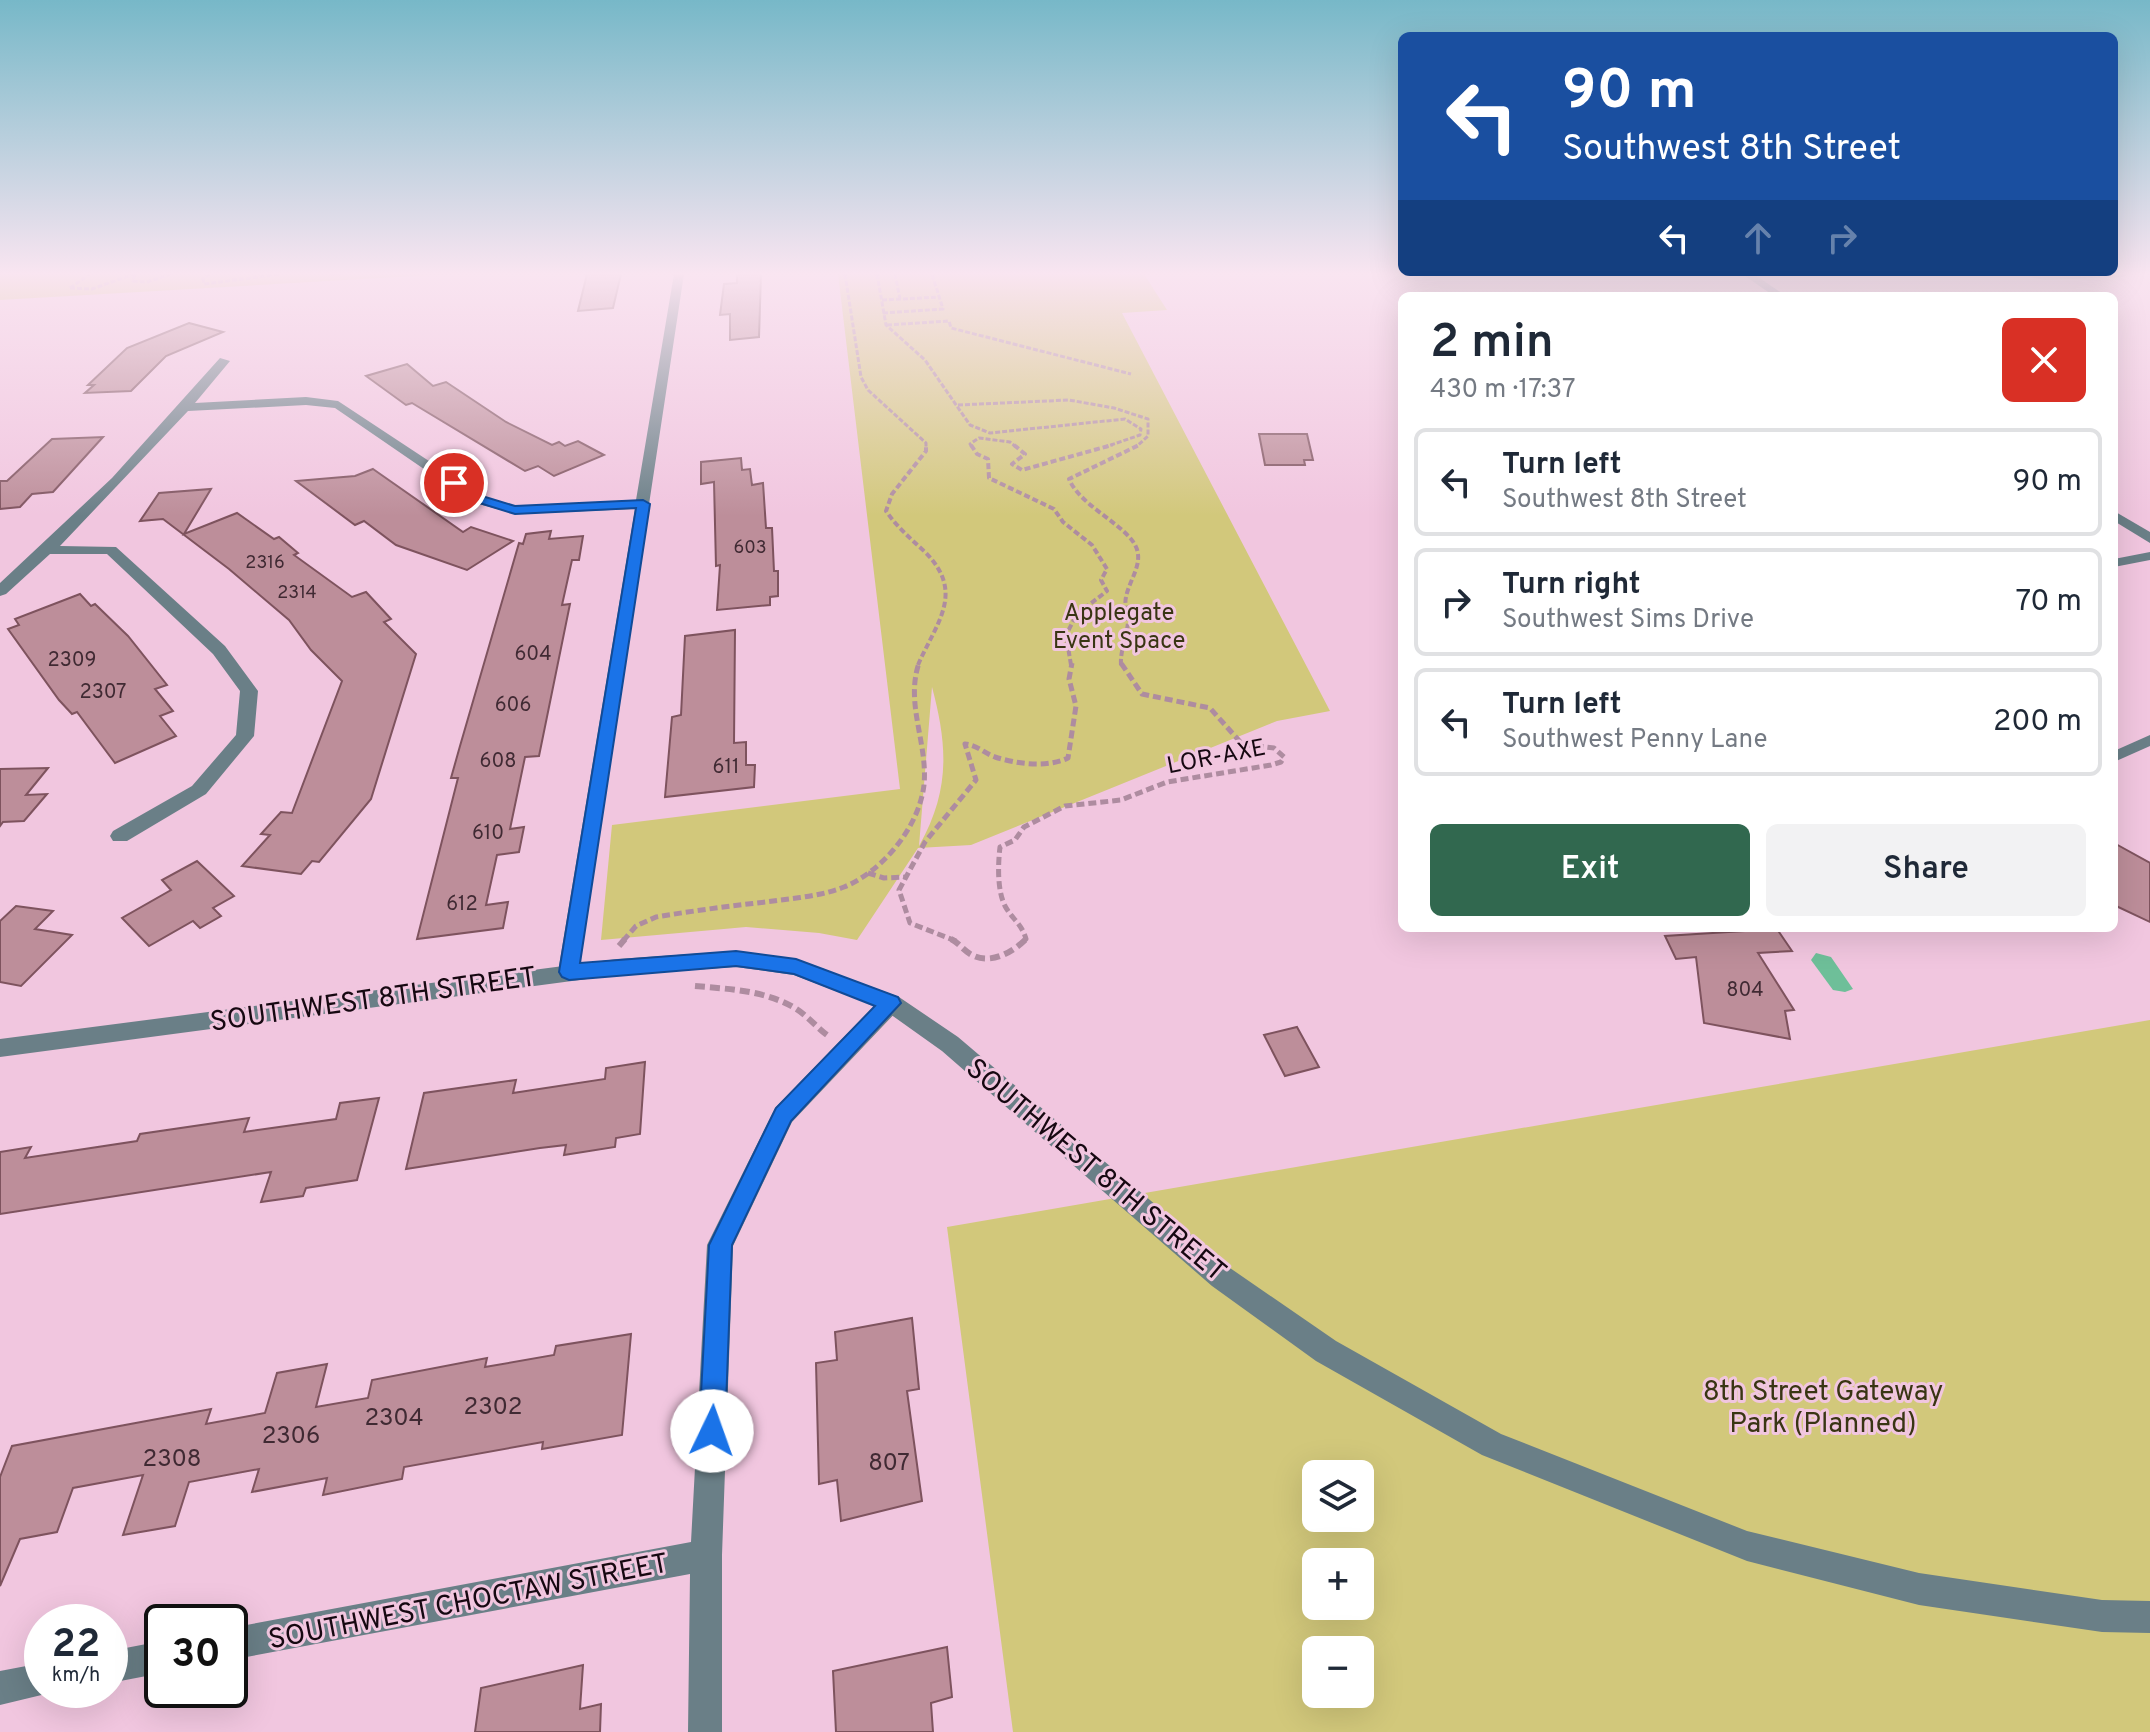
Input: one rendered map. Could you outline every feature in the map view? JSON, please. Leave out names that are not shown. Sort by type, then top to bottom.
[{"type":"street","points":[[569,972],[666,355]]},
{"type":"street","points":[[0,591],[48,550],[185,407],[224,361]]},
{"type":"street","points":[[185,407],[306,401],[338,405],[477,499],[515,510],[643,504]]},
{"type":"street","points":[[2118,518],[2150,539]]},
{"type":"street","points":[[48,550],[111,550],[219,650],[249,691],[245,736],[199,790],[120,836]]},
{"type":"street","name":"SOUTHWEST 8TH STREET","points":[[0,1048],[569,972],[736,959],[796,967],[891,1003],[950,1044],[1221,1277],[1326,1351],[1492,1445],[1747,1546],[1919,1589],[2102,1616],[2150,1617]]},
{"type":"street","points":[[705,1732],[706,1555],[720,1245],[783,1115],[891,1003]]},
{"type":"street","name":"SOUTHWEST CHOCTAW STREET","points":[[248,1641],[706,1555]]},
{"type":"street","points":[[0,1688],[24,1683]]},
{"type":"lane","points":[[2118,562],[2150,556]]},
{"type":"lane","points":[[2118,755],[2150,740]]},
{"type":"path","points":[[618,944],[636,926],[656,917],[810,896],[851,885],[902,839],[920,806],[924,777],[912,682],[918,661],[937,629],[948,602],[943,578],[937,568],[892,523],[886,511],[892,494],[926,451],[926,443],[868,390],[861,377],[858,355]]},
{"type":"path","points":[[899,890],[925,842],[976,780],[965,744],[972,743],[994,756],[1041,764],[1057,763],[1068,758],[1075,729],[1076,706],[1069,679],[1072,662],[1066,635],[1077,614],[1107,591],[1101,580],[1107,569],[1092,545],[1063,522],[1054,509],[989,478],[988,459],[977,454],[970,444],[979,438],[1010,442],[1025,454],[1012,464],[1022,470],[1130,440],[1140,435],[1141,429],[1125,419],[990,433],[970,425],[919,355]]},
{"type":"path","points":[[1056,355],[1131,374]]},
{"type":"path","name":"LOR-AXE","points":[[884,878],[899,890],[910,923],[957,942],[972,955],[989,958],[1003,956],[1014,951],[1026,939],[1017,916],[1004,904],[998,850],[1015,840],[1024,827],[1065,806],[1121,800],[1167,782],[1271,765],[1284,759],[1280,751],[1274,748],[1242,744],[1210,708],[1142,694],[1121,666],[1120,654],[1128,622],[1125,599],[1138,566],[1138,553],[1131,539],[1100,514],[1093,503],[1075,493],[1069,479],[1145,440],[1150,430],[1148,419],[1114,408],[1069,400],[958,405]]},
{"type":"path","name":"LOR-AXE","points":[[867,873],[884,878],[906,877]]},
{"type":"path","points":[[684,985],[760,992],[797,1009],[809,1023],[846,1047]]},
{"type":"green space","name":"Applegate Event Space","points":[[848,355],[1144,355],[1330,711],[1277,721],[971,845],[918,848],[857,940],[819,933],[746,927],[601,940],[612,825],[900,789]],"holes":[[[932,687],[941,729],[941,787],[919,846]]]},
{"type":"green space","name":"8th Street Gateway Park (Planned)","points":[[2150,1020],[2150,1732],[1013,1732],[947,1227]]},
{"type":"shaded area","points":[[1816,953],[1831,957],[1853,989],[1845,992],[1833,990],[1811,960]]},
{"type":"building","points":[[120,355],[169,355],[131,391],[85,393],[94,385],[88,385]]},
{"type":"building","points":[[407,364],[433,386],[446,382],[506,422],[552,445],[559,442],[565,446],[578,441],[604,455],[554,476],[538,466],[525,471],[412,403],[406,405],[366,376]]},
{"type":"building","points":[[1259,434],[1307,434],[1313,460],[1304,460],[1305,465],[1265,465]]},
{"type":"building","points":[[103,437],[53,492],[32,494],[20,507],[0,509],[0,481],[7,481],[52,439]]},
{"type":"building","points":[[741,458],[742,470],[750,469],[752,485],[763,483],[766,528],[772,528],[774,571],[778,571],[778,596],[770,597],[770,605],[717,610],[720,565],[716,566],[714,482],[701,484],[701,462]]},
{"type":"building","points":[[373,469],[463,532],[471,527],[513,541],[467,570],[396,545],[364,521],[355,525],[296,481],[355,476]]},
{"type":"building","points":[[211,489],[184,534],[237,513],[274,539],[279,537],[298,553],[294,555],[352,597],[366,592],[391,619],[384,622],[416,654],[371,799],[319,862],[312,861],[301,874],[242,866],[270,835],[261,834],[281,812],[292,813],[342,681],[311,650],[289,620],[229,569],[163,519],[140,521],[159,493]]},
{"type":"building","points":[[551,531],[549,539],[583,536],[579,560],[572,560],[562,605],[570,604],[539,756],[525,757],[510,829],[524,827],[519,852],[497,855],[486,905],[508,902],[503,928],[417,939],[458,778],[451,778],[519,543],[523,544],[526,534]]},
{"type":"building","points":[[80,594],[128,636],[167,685],[155,689],[173,711],[160,716],[176,736],[115,763],[77,712],[72,714],[59,700],[8,629],[19,625],[15,619]]},
{"type":"building","points":[[735,630],[734,743],[746,742],[746,765],[755,765],[754,787],[665,797],[672,717],[681,715],[685,636]]},
{"type":"building","points":[[48,768],[26,795],[47,794],[24,821],[3,822],[0,826],[0,769]]},
{"type":"building","points":[[2118,845],[2150,863],[2150,922],[2118,907]]},
{"type":"building","points":[[197,861],[234,896],[213,908],[221,916],[200,928],[193,921],[149,946],[122,918],[171,890],[162,880]]},
{"type":"building","points":[[16,906],[53,911],[35,929],[72,935],[21,986],[0,982],[0,921]]},
{"type":"building","points":[[1779,932],[1792,951],[1758,953],[1794,1010],[1785,1011],[1790,1039],[1704,1023],[1696,957],[1676,959],[1665,936]]},
{"type":"building","points":[[1297,1027],[1319,1067],[1285,1076],[1264,1035]]},
{"type":"building","points":[[645,1062],[640,1134],[616,1138],[615,1147],[564,1155],[566,1145],[406,1169],[424,1093],[516,1080],[513,1093],[605,1079],[606,1068]]},
{"type":"building","points":[[379,1098],[357,1180],[306,1188],[303,1196],[261,1202],[271,1172],[0,1214],[0,1152],[31,1147],[25,1158],[137,1141],[140,1134],[249,1118],[244,1132],[336,1119],[340,1103]]},
{"type":"building","points":[[912,1318],[919,1389],[907,1391],[922,1501],[841,1521],[837,1480],[819,1484],[816,1363],[837,1360],[835,1332]]},
{"type":"building","points":[[631,1334],[622,1435],[542,1449],[543,1442],[404,1467],[402,1479],[323,1495],[327,1478],[252,1492],[259,1469],[189,1482],[175,1526],[123,1535],[143,1475],[73,1488],[57,1532],[20,1539],[0,1586],[0,1477],[12,1446],[211,1409],[206,1424],[265,1413],[277,1373],[327,1364],[316,1407],[368,1398],[372,1380],[487,1358],[485,1367],[554,1355],[556,1346]]},
{"type":"building","points":[[947,1647],[952,1697],[931,1703],[933,1732],[836,1732],[833,1671]]},
{"type":"building","points":[[583,1665],[580,1709],[601,1704],[600,1732],[475,1732],[481,1688]]},
{"type":"route","points":[[454,483],[477,499],[515,510],[643,504],[569,972],[736,959],[796,967],[891,1003],[783,1115],[720,1245],[712,1431]]}]
